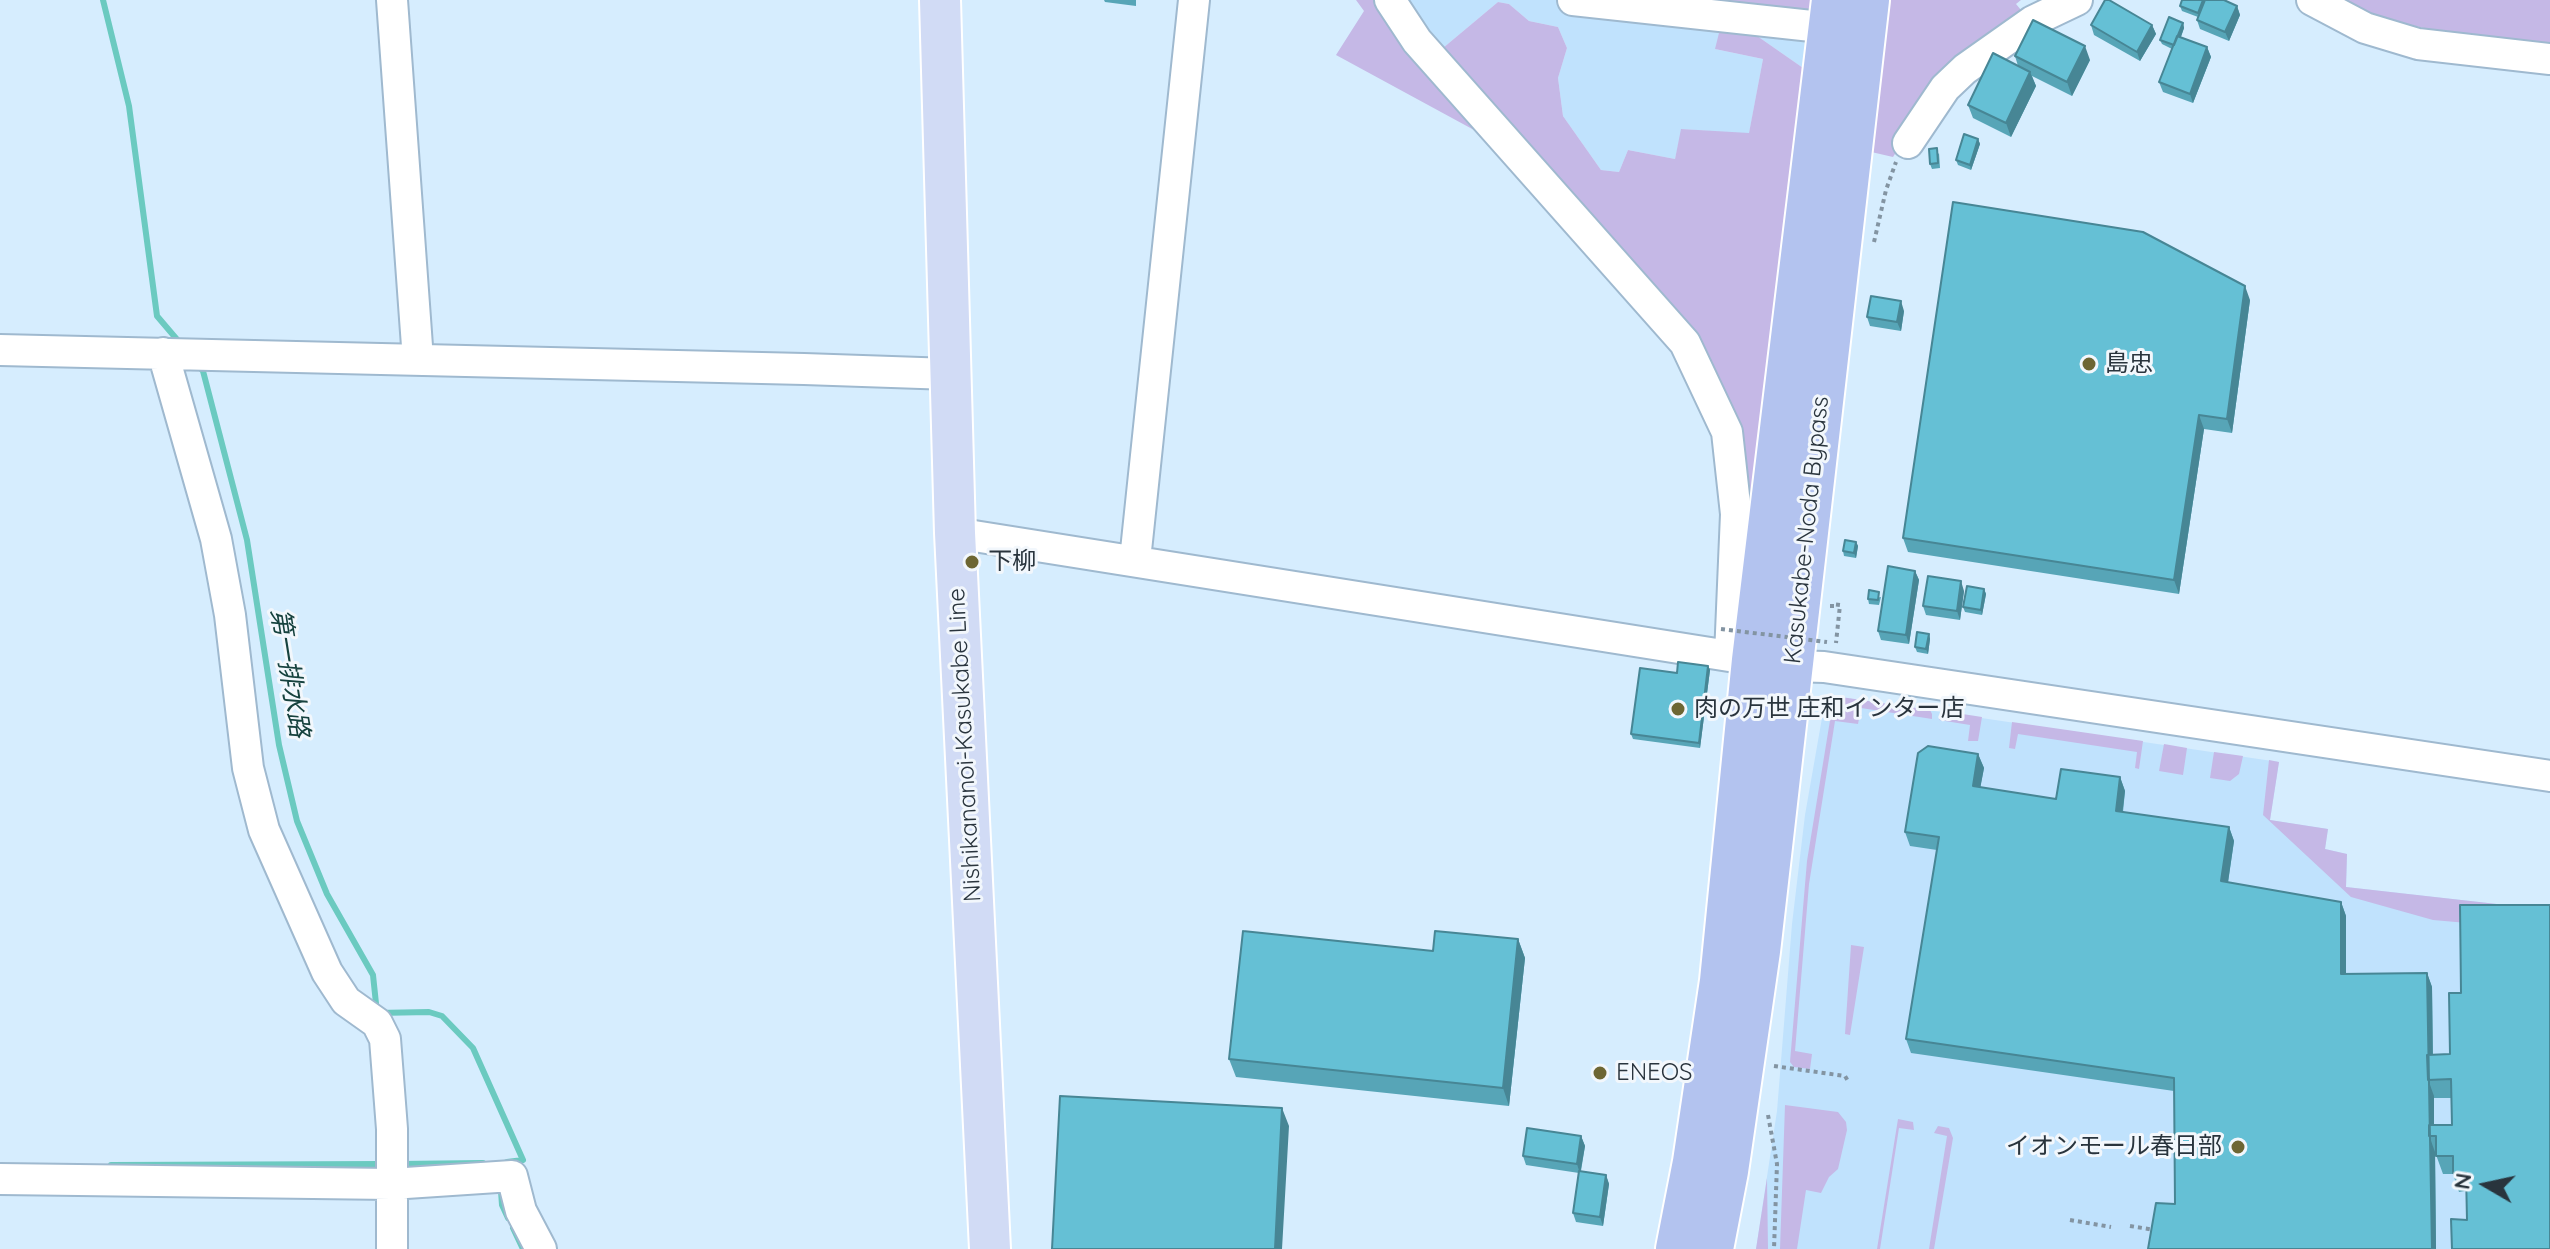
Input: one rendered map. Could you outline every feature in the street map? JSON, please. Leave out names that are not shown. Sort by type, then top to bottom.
[{"type":"highway","name":"Kasukabe-Noda Bypass","points":[[1711,1249],[1726,1171],[1758,951],[1749,653],[1867,0]]},
{"type":"highway","name":"Kasukabe-Noda Bypass","points":[[1678,1249],[1695,1162],[1722,981],[1749,653],[1832,14]]},
{"type":"main road","name":"Nishikananoi-Kasukabe Line","points":[[940,0],[955,533],[990,1249]]},
{"type":"street","points":[[392,0],[418,360]]},
{"type":"street","points":[[1135,560],[1194,0]]},
{"type":"street","points":[[1390,0],[1417,41],[1685,343],[1727,432],[1749,653]]},
{"type":"street","points":[[1573,0],[1832,14]]},
{"type":"street","points":[[1908,143],[1945,88],[1965,69],[2033,21],[2077,0]]},
{"type":"street","points":[[2312,0],[2365,28],[2418,44],[2550,59]]},
{"type":"street","points":[[0,350],[950,374]]},
{"type":"street","points":[[163,353],[216,539],[230,615],[248,768],[264,830],[327,972],[346,1001],[377,1023],[385,1039],[392,1129],[392,1249]]},
{"type":"street","points":[[955,533],[2550,776]]},
{"type":"street","points":[[0,1179],[391,1184],[512,1176],[521,1211],[541,1249]]},
{"type":"path","points":[[1831,616],[1832,604],[1840,605],[1836,646]]},
{"type":"path","points":[[1749,653],[1827,642],[1829,629]]},
{"type":"path","points":[[1772,1066],[1845,1076],[1848,1081]]},
{"type":"path","points":[[2070,1220],[2111,1227]]},
{"type":"path","points":[[2130,1226],[2157,1230],[2153,1240]]},
{"type":"shaded area","points":[[1356,0],[1385,0],[1498,143],[1336,55],[1364,11]]},
{"type":"shaded area","points":[[1404,0],[1725,0],[1812,14],[1806,70],[1750,31],[1715,49],[1763,59],[1749,134],[1682,129],[1675,159],[1628,150],[1619,172],[1601,170],[1563,116],[1558,78],[1567,48],[1558,27],[1529,21],[1509,4],[1498,2],[1443,48]]},
{"type":"shaded area","points":[[1725,0],[1814,0],[1812,14]]},
{"type":"shaded area","points":[[1889,0],[2021,0],[2016,4],[2021,10],[2020,22],[1913,126],[1893,157],[1867,151]]},
{"type":"shaded area","points":[[2328,0],[2550,0],[2550,49],[2485,42],[2389,20]]},
{"type":"shaded area","points":[[1498,2],[1509,4],[1529,21],[1558,27],[1567,48],[1558,78],[1563,116],[1601,170],[1619,172],[1628,150],[1675,159],[1681,129],[1749,133],[1763,59],[1715,49],[1720,29],[1750,31],[1806,70],[1743,620],[1725,445],[1651,293],[1443,48]]},
{"type":"shaded area","points":[[1826,695],[2279,762],[2270,820],[2328,829],[2325,849],[2347,854],[2346,887],[2550,910],[2550,1249],[1756,1249],[1777,1111],[1792,924],[1805,815]]},
{"type":"shaded area","points":[[1834,696],[1930,710],[1932,719],[1861,708],[1858,724],[1835,721],[1809,884],[1795,1051],[1812,1054],[1810,1069],[1794,1067],[1790,1062],[1807,861]]},
{"type":"shaded area","points":[[1943,711],[1982,717],[1978,741],[1968,741],[1970,725],[1939,720]]},
{"type":"shaded area","points":[[2012,722],[2143,741],[2139,769],[2135,768],[2137,752],[2018,734],[2015,749],[2009,748]]},
{"type":"shaded area","points":[[2164,744],[2187,748],[2183,775],[2159,771]]},
{"type":"shaded area","points":[[2214,752],[2243,756],[2239,774],[2230,781],[2210,778]]},
{"type":"shaded area","points":[[2269,760],[2279,762],[2270,820],[2328,829],[2325,849],[2347,854],[2346,887],[2550,910],[2467,923],[2433,920],[2351,897],[2263,815]]},
{"type":"shaded area","points":[[1851,945],[1864,947],[1850,1035],[1845,1034]]},
{"type":"shaded area","points":[[1785,1105],[1838,1112],[1846,1122],[1847,1130],[1838,1169],[1829,1177],[1821,1193],[1806,1190],[1797,1249],[1780,1249]]},
{"type":"shaded area","points":[[1898,1119],[1913,1122],[1914,1130],[1899,1128],[1880,1249],[1877,1249]]},
{"type":"shaded area","points":[[1938,1126],[1949,1128],[1953,1138],[1934,1249],[1929,1249],[1947,1136],[1934,1133]]},
{"type":"shaded area","points":[[1767,1178],[1768,1249],[1756,1249]]},
{"type":"building","points":[[2105,0],[2152,25],[2137,52],[2091,25]]},
{"type":"building","points":[[2182,0],[2203,0],[2198,13],[2180,6]]},
{"type":"building","points":[[2205,0],[2224,0],[2237,6],[2225,32],[2197,20]]},
{"type":"building","points":[[2169,17],[2183,23],[2174,45],[2160,40]]},
{"type":"building","points":[[2033,20],[2085,46],[2067,82],[2015,56]]},
{"type":"building","points":[[2177,36],[2207,47],[2190,94],[2159,82]]},
{"type":"building","points":[[1993,53],[2030,72],[2006,123],[1968,105]]},
{"type":"building","points":[[1964,134],[1978,139],[1970,165],[1956,160]]},
{"type":"building","points":[[1937,148],[1938,163],[1930,164],[1929,149]]},
{"type":"building","name":"島忠","points":[[1953,202],[2143,232],[2245,286],[2227,419],[2199,415],[2174,580],[1903,538]]},
{"type":"building","points":[[1871,296],[1901,301],[1897,322],[1867,317]]},
{"type":"building","points":[[1845,540],[1856,542],[1854,553],[1843,551]]},
{"type":"building","points":[[1888,566],[1915,571],[1906,635],[1878,631]]},
{"type":"building","points":[[1928,576],[1961,581],[1957,611],[1923,606]]},
{"type":"building","points":[[1967,586],[1984,589],[1981,610],[1963,607]]},
{"type":"building","points":[[1869,590],[1879,592],[1878,600],[1868,599]]},
{"type":"building","points":[[1917,632],[1929,634],[1926,649],[1915,647]]},
{"type":"building","points":[[1678,662],[1708,666],[1699,743],[1631,734],[1640,668],[1677,673]]},
{"type":"building","points":[[1928,746],[1978,754],[1973,786],[2056,799],[2061,769],[2120,777],[2116,811],[2229,827],[2221,881],[2341,902],[2341,974],[2427,973],[2432,1249],[2148,1249],[2156,1203],[2175,1204],[2174,1078],[1906,1039],[1939,837],[1905,832],[1918,753]]},
{"type":"building","points":[[2460,905],[2550,905],[2550,1249],[2452,1249],[2451,1219],[2467,1220],[2466,1173],[2453,1173],[2453,1156],[2436,1156],[2436,1136],[2429,1136],[2429,1125],[2452,1125],[2451,1079],[2428,1080],[2427,1055],[2450,1054],[2449,993],[2461,993]]},
{"type":"building","points":[[1243,931],[1433,951],[1435,931],[1518,939],[1503,1088],[1229,1059]]},
{"type":"building","points":[[1060,1096],[1282,1108],[1275,1249],[1052,1249]]},
{"type":"building","points":[[1527,1128],[1581,1136],[1577,1164],[1523,1156]]},
{"type":"building","points":[[1579,1171],[1606,1175],[1600,1217],[1573,1213]]},
{"type":"waterway","name":"第一排水路","points":[[103,0],[129,106],[157,316],[180,343]]},
{"type":"waterway","name":"第一排水路","points":[[197,364],[203,371],[247,540],[279,745],[297,821],[327,894],[373,975],[377,1013],[429,1012],[442,1016],[473,1048],[523,1160],[507,1162]]},
{"type":"waterway","points":[[399,1164],[483,1163]]},
{"type":"waterway","points":[[111,1165],[383,1164]]},
{"type":"waterway","name":"第一排水路","points":[[501,1191],[502,1205],[508,1218]]},
{"type":"waterway","name":"第一排水路","points":[[513,1228],[523,1249]]},
{"type":"place","name":"島忠","points":[[2089,364]]},
{"type":"place","name":"下柳","points":[[972,562]]},
{"type":"place","name":"肉の万世 庄和インター店","points":[[1678,709]]},
{"type":"place","name":"ENEOS","points":[[1600,1073]]},
{"type":"place","name":"イオンモール春日部","points":[[2238,1147]]}]
